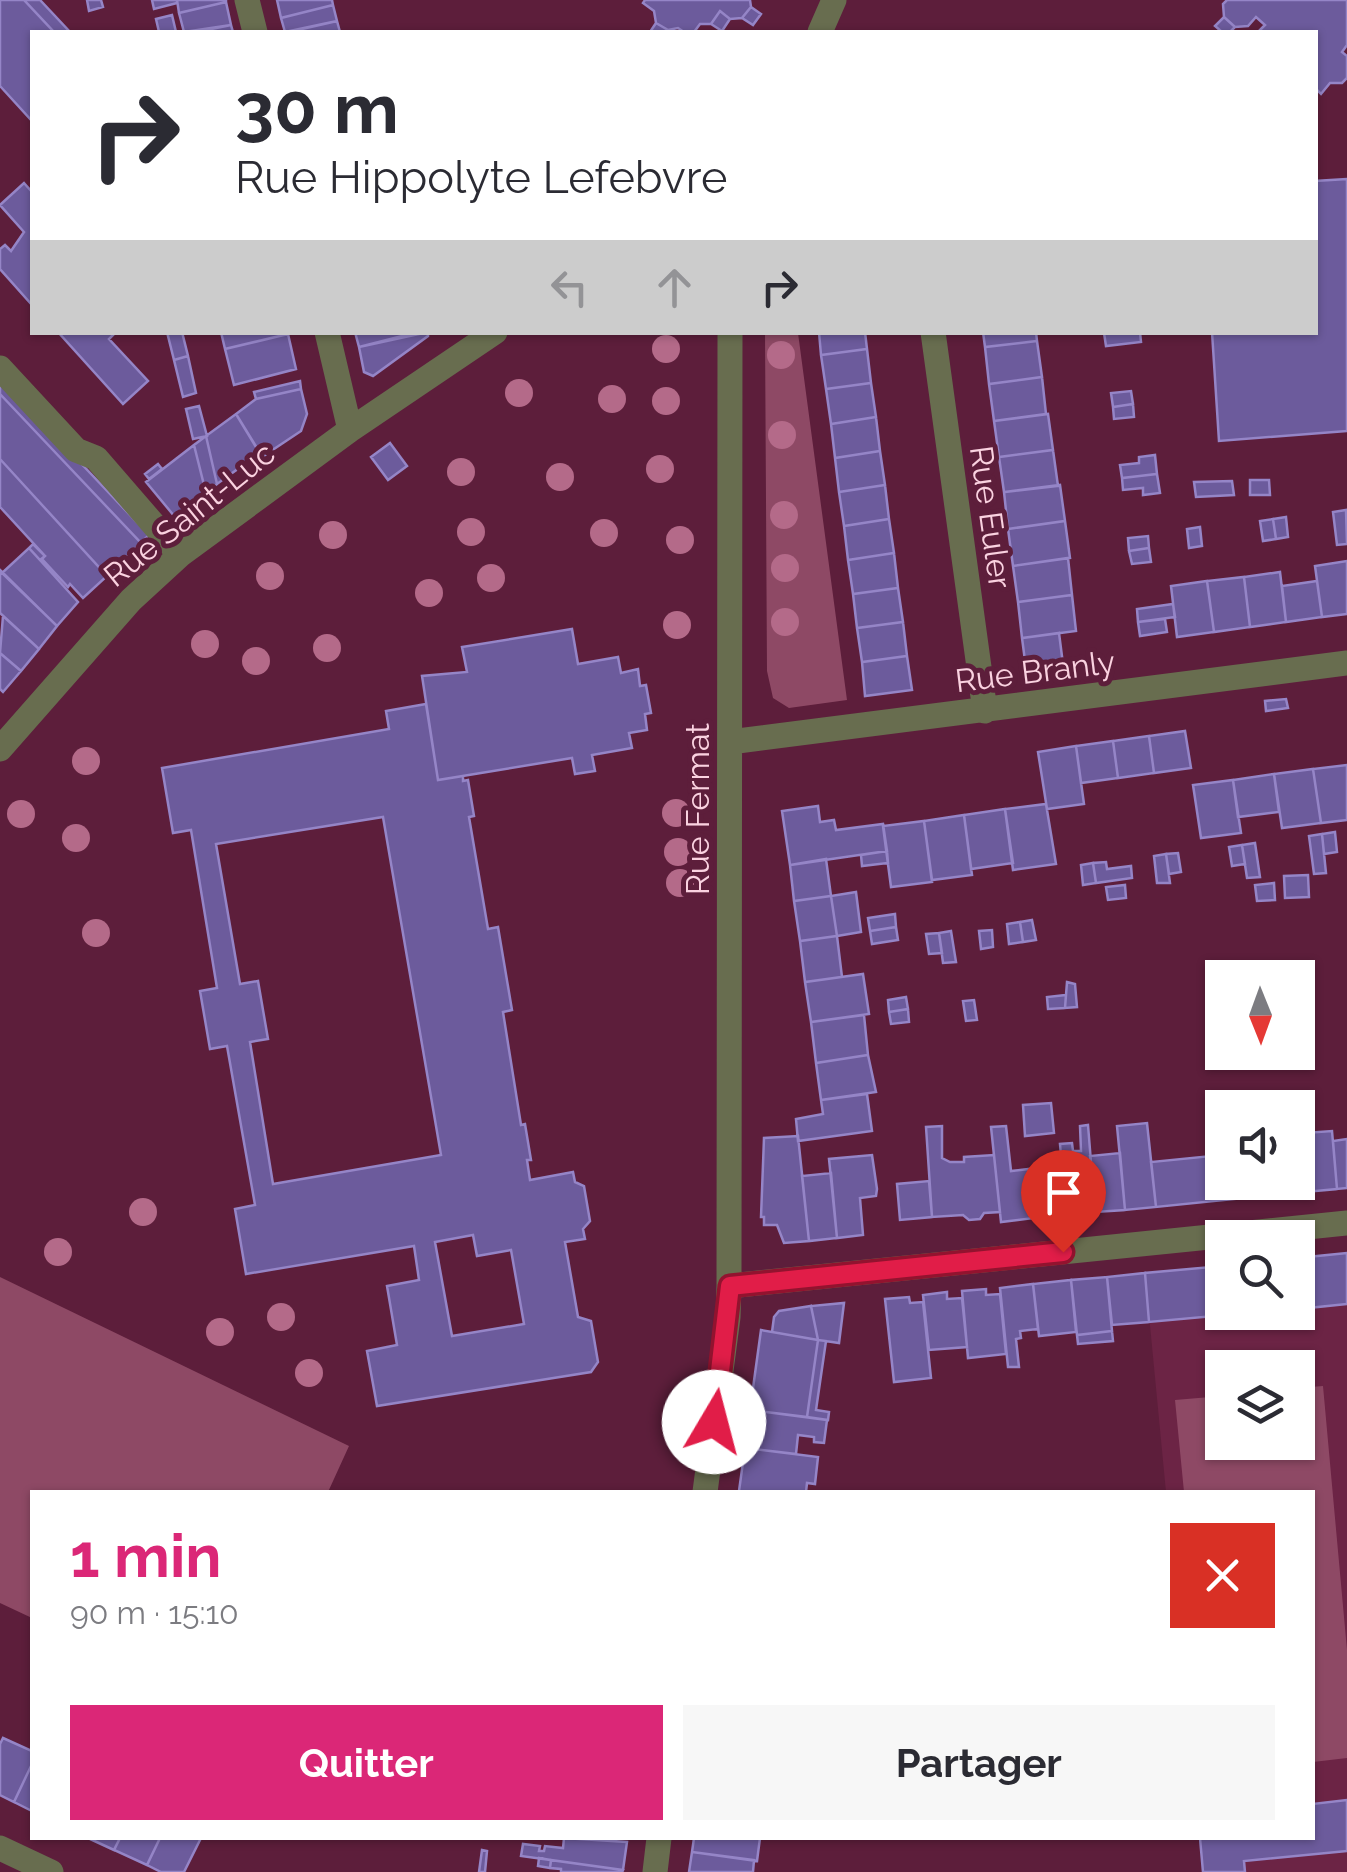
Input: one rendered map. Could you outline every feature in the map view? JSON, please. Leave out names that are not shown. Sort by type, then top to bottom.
[{"type":"street","points":[[247,0],[254,30]]},
{"type":"street","points":[[821,30],[834,0]]},
{"type":"street","points":[[328,335],[350,430]]},
{"type":"street","name":"Rue Saint-Luc","points":[[0,749],[131,600],[180,555],[350,430],[492,335]]},
{"type":"street","name":"Rue Fermat","points":[[705,1490],[730,1286],[730,335]]},
{"type":"street","name":"Rue Euler","points":[[933,335],[985,711]]},
{"type":"street","points":[[0,368],[76,450],[96,458],[180,555]]},
{"type":"street","name":"Rue Branly","points":[[730,742],[1347,663]]},
{"type":"street","points":[[730,1286],[1347,1223]]},
{"type":"street","points":[[655,1872],[659,1840]]},
{"type":"street","points":[[0,1848],[50,1872]]},
{"type":"shaded area","points":[[765,335],[798,335],[847,700],[789,708],[773,698],[767,671]]},
{"type":"shaded area","points":[[1347,1253],[1347,1872],[1203,1872],[1200,1840],[1315,1840],[1315,1490],[1166,1490],[1145,1273],[1205,1268],[1205,1330],[1315,1330],[1315,1256]]},
{"type":"shaded area","points":[[0,1277],[349,1446],[329,1490],[30,1490],[30,1617],[0,1603]]},
{"type":"shaded area","points":[[1323,1386],[1347,1650],[1347,1758],[1315,1762],[1315,1490],[1184,1490],[1175,1400],[1205,1397],[1205,1460],[1315,1460],[1315,1387]]},
{"type":"building","points":[[0,0],[24,0],[52,30],[30,30],[30,119],[0,86]]},
{"type":"building","points":[[24,0],[40,0],[68,30],[52,30]]},
{"type":"building","points":[[87,0],[101,0],[103,7],[89,11]]},
{"type":"building","points":[[152,0],[177,0],[177,3],[154,9]]},
{"type":"building","points":[[177,0],[226,0],[226,2],[179,13]]},
{"type":"building","points":[[277,0],[332,0],[333,5],[281,18]]},
{"type":"building","points":[[750,0],[751,7],[742,18],[730,19],[720,11],[711,24],[700,24],[696,30],[668,30],[656,23],[654,11],[643,3]]},
{"type":"building","points":[[1227,0],[1347,0],[1347,45],[1342,52],[1347,56],[1347,78],[1342,83],[1330,83],[1321,94],[1318,30],[1260,30],[1265,25],[1256,17],[1248,26],[1235,27],[1224,17],[1223,4]]},
{"type":"building","points":[[226,2],[231,25],[183,30],[179,13]]},
{"type":"building","points":[[333,5],[337,21],[284,30],[281,18]]},
{"type":"building","points":[[751,7],[761,14],[753,25],[742,18]]},
{"type":"building","points":[[720,11],[730,19],[723,30],[711,24]]},
{"type":"building","points":[[172,15],[176,30],[159,30],[156,19]]},
{"type":"building","points":[[1224,17],[1235,27],[1220,30],[1215,26]]},
{"type":"building","points":[[337,21],[339,30],[298,30]]},
{"type":"building","points":[[231,25],[232,30],[207,30]]},
{"type":"building","points":[[1347,179],[1347,431],[1219,441],[1212,335],[1318,335],[1318,181]]},
{"type":"building","points":[[24,183],[30,190],[30,303],[0,269],[0,249],[5,245],[11,251],[24,232],[0,205]]},
{"type":"building","points":[[61,335],[113,335],[109,339],[148,381],[123,404]]},
{"type":"building","points":[[168,335],[183,335],[188,356],[174,360]]},
{"type":"building","points":[[222,335],[284,335],[225,349]]},
{"type":"building","points":[[288,335],[296,369],[234,385],[225,349]]},
{"type":"building","points":[[356,335],[406,335],[359,347]]},
{"type":"building","points":[[428,335],[373,376],[364,372],[359,347]]},
{"type":"building","points":[[819,335],[865,335],[867,349],[821,355]]},
{"type":"building","points":[[983,335],[1036,335],[1037,341],[985,347]]},
{"type":"building","points":[[1104,335],[1140,335],[1141,342],[1106,346]]},
{"type":"building","points":[[1037,341],[1042,377],[989,384],[985,347]]},
{"type":"building","points":[[867,349],[871,383],[826,389],[821,355]]},
{"type":"building","points":[[188,356],[196,393],[183,397],[174,360]]},
{"type":"building","points":[[1042,377],[1046,414],[994,421],[989,384]]},
{"type":"building","points":[[0,378],[149,535],[141,543],[0,394]]},
{"type":"building","points":[[300,381],[301,389],[256,399],[254,392]]},
{"type":"building","points":[[871,383],[876,417],[831,424],[826,389]]},
{"type":"building","points":[[301,389],[307,414],[301,431],[262,457],[236,414],[256,399]]},
{"type":"building","points":[[1131,391],[1133,404],[1113,407],[1111,393]]},
{"type":"building","points":[[0,394],[141,543],[107,576],[0,459]]},
{"type":"building","points":[[1133,404],[1134,417],[1114,419],[1113,407]]},
{"type":"building","points":[[199,406],[207,436],[193,439],[186,409]]},
{"type":"building","points":[[236,414],[260,453],[217,484],[206,436]]},
{"type":"building","points":[[1048,414],[1053,450],[999,457],[994,421]]},
{"type":"building","points":[[876,417],[880,451],[835,458],[831,424]]},
{"type":"building","points":[[206,436],[217,484],[206,493],[194,445]]},
{"type":"building","points":[[390,443],[407,466],[388,480],[371,457]]},
{"type":"building","points":[[194,445],[206,493],[175,517],[146,482]]},
{"type":"building","points":[[1053,450],[1058,486],[1004,492],[999,457]]},
{"type":"building","points":[[880,451],[885,485],[839,492],[835,458]]},
{"type":"building","points":[[1155,455],[1157,474],[1122,478],[1120,465],[1139,463],[1139,457]]},
{"type":"building","points":[[0,459],[107,576],[83,598],[42,559],[45,556],[0,507]]},
{"type":"building","points":[[158,464],[162,469],[149,479],[145,474]]},
{"type":"building","points":[[1157,474],[1160,493],[1143,495],[1143,488],[1123,490],[1122,478]]},
{"type":"building","points":[[1250,480],[1269,480],[1270,495],[1250,495]]},
{"type":"building","points":[[1232,481],[1234,495],[1196,497],[1194,482]]},
{"type":"building","points":[[885,485],[889,519],[844,526],[839,492]]},
{"type":"building","points":[[1060,485],[1065,521],[1008,529],[1004,492]]},
{"type":"building","points":[[1346,510],[1347,544],[1337,545],[1333,512]]},
{"type":"building","points":[[1286,517],[1288,537],[1276,539],[1273,519]]},
{"type":"building","points":[[889,519],[894,553],[848,560],[844,526]]},
{"type":"building","points":[[1273,519],[1276,539],[1263,541],[1260,521]]},
{"type":"building","points":[[1065,521],[1070,558],[1013,566],[1008,529]]},
{"type":"building","points":[[1200,527],[1202,546],[1189,548],[1187,529]]},
{"type":"building","points":[[1148,536],[1149,548],[1129,551],[1128,538]]},
{"type":"building","points":[[33,544],[45,556],[40,560],[29,548]]},
{"type":"building","points":[[29,548],[78,602],[57,626],[2,573]]},
{"type":"building","points":[[1149,548],[1151,562],[1132,564],[1129,551]]},
{"type":"building","points":[[894,553],[898,588],[853,594],[848,560]]},
{"type":"building","points":[[1068,558],[1072,595],[1018,602],[1013,566]]},
{"type":"building","points":[[1347,561],[1347,614],[1322,617],[1315,566]]},
{"type":"building","points":[[0,570],[57,626],[39,649],[0,613]]},
{"type":"building","points":[[1280,572],[1286,622],[1250,627],[1244,577]]},
{"type":"building","points":[[1244,577],[1250,627],[1214,632],[1207,581]]},
{"type":"building","points":[[1207,581],[1214,632],[1177,637],[1171,586]]},
{"type":"building","points":[[1317,581],[1322,617],[1286,622],[1282,586]]},
{"type":"building","points":[[898,588],[903,622],[857,628],[853,594]]},
{"type":"building","points":[[1072,595],[1076,631],[1022,638],[1018,602]]},
{"type":"building","points":[[1173,604],[1175,617],[1138,622],[1137,609]]},
{"type":"building","points":[[3,616],[39,649],[21,671],[0,653]]},
{"type":"building","points":[[1165,619],[1167,632],[1140,636],[1138,622]]},
{"type":"building","points":[[903,622],[907,656],[862,662],[857,628]]},
{"type":"building","points":[[572,629],[578,664],[618,657],[621,673],[638,669],[640,686],[646,685],[651,713],[645,714],[647,730],[629,733],[632,748],[592,755],[595,771],[575,774],[572,758],[438,780],[422,676],[467,672],[462,647]]},
{"type":"building","points":[[1059,633],[1064,672],[1027,676],[1022,638]]},
{"type":"building","points":[[0,653],[21,671],[3,692],[0,689]]},
{"type":"building","points":[[907,656],[912,690],[865,696],[862,662]]},
{"type":"building","points":[[1286,699],[1288,708],[1266,711],[1265,701]]},
{"type":"building","points":[[426,704],[438,780],[463,776],[463,781],[468,780],[474,816],[469,817],[488,929],[498,927],[512,1010],[503,1012],[521,1125],[525,1124],[531,1160],[527,1160],[530,1180],[573,1172],[575,1182],[584,1186],[590,1221],[583,1229],[585,1239],[565,1242],[578,1317],[591,1321],[598,1362],[591,1372],[377,1406],[367,1351],[397,1345],[387,1286],[419,1280],[414,1246],[246,1274],[235,1209],[255,1205],[227,1046],[210,1049],[200,991],[217,988],[191,830],[173,833],[162,768],[389,729],[386,711]],"holes":[[[383,817],[441,1155],[273,1184],[250,1042],[268,1039],[258,981],[240,984],[216,844]],[[473,1235],[477,1256],[511,1250],[524,1324],[452,1336],[435,1242]]]},
{"type":"building","points":[[1185,731],[1191,768],[1154,773],[1149,736]]},
{"type":"building","points":[[1149,736],[1154,773],[1118,778],[1113,741]]},
{"type":"building","points":[[1113,741],[1118,778],[1081,783],[1076,746]]},
{"type":"building","points":[[1076,746],[1084,804],[1047,809],[1038,752]]},
{"type":"building","points":[[1347,765],[1347,820],[1321,823],[1313,769]]},
{"type":"building","points":[[1313,769],[1321,823],[1282,828],[1274,774]]},
{"type":"building","points":[[1274,774],[1279,812],[1238,817],[1233,780]]},
{"type":"building","points":[[1233,780],[1241,833],[1201,838],[1193,785]]},
{"type":"building","points":[[1046,804],[1056,864],[1013,870],[1005,809]]},
{"type":"building","points":[[818,806],[820,822],[834,820],[836,830],[883,824],[887,851],[790,865],[782,811]]},
{"type":"building","points":[[1005,809],[1013,863],[971,869],[964,815]]},
{"type":"building","points":[[964,815],[972,875],[932,880],[924,821]]},
{"type":"building","points":[[924,821],[932,882],[891,887],[883,826]]},
{"type":"building","points":[[1335,832],[1337,852],[1324,854],[1322,834]]},
{"type":"building","points":[[1322,834],[1326,873],[1314,874],[1309,836]]},
{"type":"building","points":[[1255,843],[1260,877],[1247,878],[1242,845]]},
{"type":"building","points":[[1242,845],[1245,864],[1232,866],[1229,847]]},
{"type":"building","points":[[887,851],[888,863],[862,866],[861,855]]},
{"type":"building","points":[[1178,853],[1181,872],[1169,874],[1166,854]]},
{"type":"building","points":[[1166,854],[1170,883],[1157,883],[1154,856]]},
{"type":"building","points":[[826,859],[831,896],[794,901],[790,865]]},
{"type":"building","points":[[1106,862],[1107,869],[1131,866],[1132,878],[1096,883],[1093,863]]},
{"type":"building","points":[[1093,863],[1096,883],[1083,885],[1081,865]]},
{"type":"building","points":[[1308,875],[1309,897],[1285,898],[1284,876]]},
{"type":"building","points":[[1274,883],[1275,900],[1257,901],[1255,885]]},
{"type":"building","points":[[1125,885],[1126,898],[1108,900],[1106,887]]},
{"type":"building","points":[[856,892],[861,932],[837,936],[831,896]]},
{"type":"building","points":[[831,896],[837,936],[800,941],[794,901]]},
{"type":"building","points":[[895,914],[896,927],[870,931],[868,918]]},
{"type":"building","points":[[1032,920],[1036,940],[1023,942],[1020,922]]},
{"type":"building","points":[[1020,922],[1023,942],[1009,944],[1007,924]]},
{"type":"building","points":[[896,927],[898,940],[872,944],[870,931]]},
{"type":"building","points":[[992,930],[993,947],[981,949],[979,931]]},
{"type":"building","points":[[951,931],[956,962],[943,963],[939,933]]},
{"type":"building","points":[[939,933],[942,953],[929,954],[926,934]]},
{"type":"building","points":[[837,936],[842,977],[805,982],[800,941]]},
{"type":"building","points":[[863,974],[869,1014],[811,1022],[805,982]]},
{"type":"building","points":[[1067,982],[1075,984],[1077,1007],[1065,1008]]},
{"type":"building","points":[[1066,995],[1065,1008],[1048,1009],[1047,997]]},
{"type":"building","points":[[906,997],[908,1009],[889,1012],[888,1000]]},
{"type":"building","points":[[974,1000],[977,1020],[966,1021],[963,1001]]},
{"type":"building","points":[[908,1009],[909,1022],[891,1024],[889,1012]]},
{"type":"building","points":[[864,1015],[868,1055],[816,1063],[811,1022]]},
{"type":"building","points":[[868,1055],[876,1092],[821,1100],[816,1063]]},
{"type":"building","points":[[867,1094],[872,1131],[798,1141],[796,1119],[823,1114],[821,1100]]},
{"type":"building","points":[[1051,1103],[1054,1133],[1025,1136],[1023,1105]]},
{"type":"building","points":[[1147,1123],[1156,1207],[1125,1210],[1117,1126]]},
{"type":"building","points":[[1088,1125],[1095,1212],[1066,1215],[1060,1144],[1072,1143],[1073,1151],[1081,1151],[1080,1126]]},
{"type":"building","points":[[942,1126],[942,1158],[964,1162],[964,1157],[994,1155],[1000,1212],[984,1213],[980,1219],[969,1220],[963,1215],[932,1217],[926,1127]]},
{"type":"building","points":[[1006,1126],[1011,1171],[1029,1169],[1034,1218],[1001,1222],[991,1127]]},
{"type":"building","points":[[1332,1131],[1337,1189],[1315,1191],[1315,1132]]},
{"type":"building","points":[[798,1136],[809,1241],[784,1243],[777,1225],[764,1225],[761,1217],[764,1138]]},
{"type":"building","points":[[1347,1139],[1347,1188],[1337,1189],[1333,1141]]},
{"type":"building","points":[[1120,1153],[1125,1210],[1095,1212],[1090,1156]]},
{"type":"building","points":[[872,1155],[877,1189],[876,1196],[860,1198],[863,1235],[837,1238],[829,1159]]},
{"type":"building","points":[[1205,1157],[1205,1200],[1215,1201],[1156,1207],[1151,1162]]},
{"type":"building","points":[[1062,1170],[1066,1215],[1049,1217],[1045,1172]]},
{"type":"building","points":[[831,1173],[837,1238],[809,1241],[802,1176]]},
{"type":"building","points":[[929,1181],[932,1217],[900,1220],[897,1184]]},
{"type":"building","points":[[1347,1253],[1347,1304],[1315,1307],[1315,1256]]},
{"type":"building","points":[[1205,1268],[1205,1317],[1149,1322],[1145,1273]]},
{"type":"building","points":[[1145,1273],[1149,1322],[1112,1325],[1107,1277]]},
{"type":"building","points":[[1107,1277],[1112,1331],[1077,1335],[1071,1280]]},
{"type":"building","points":[[1071,1280],[1076,1332],[1039,1336],[1033,1284]]},
{"type":"building","points":[[1033,1284],[1038,1329],[1020,1331],[1021,1338],[1016,1339],[1019,1367],[1008,1367],[1000,1288]]},
{"type":"building","points":[[986,1289],[986,1295],[1000,1294],[1006,1354],[968,1358],[962,1291]]},
{"type":"building","points":[[947,1292],[947,1299],[962,1298],[967,1347],[929,1350],[923,1295]]},
{"type":"building","points":[[909,1297],[910,1303],[923,1302],[931,1378],[894,1382],[885,1299]]},
{"type":"building","points":[[844,1303],[839,1343],[818,1340],[811,1306]]},
{"type":"building","points":[[811,1306],[818,1340],[772,1332],[779,1311]]},
{"type":"building","points":[[761,1330],[818,1340],[807,1417],[750,1410]]},
{"type":"building","points":[[1112,1331],[1113,1341],[1078,1344],[1077,1335]]},
{"type":"building","points":[[818,1340],[826,1341],[816,1410],[829,1412],[828,1420],[807,1417]]},
{"type":"building","points":[[750,1410],[827,1420],[824,1443],[798,1435],[796,1454],[745,1448]]},
{"type":"building","points":[[745,1448],[818,1457],[815,1484],[807,1483],[806,1490],[739,1490]]},
{"type":"building","points":[[3,1738],[30,1750],[30,1768],[14,1802],[0,1795]]},
{"type":"building","points":[[30,1768],[30,1810],[14,1802]]},
{"type":"building","points":[[1347,1800],[1347,1851],[1244,1861],[1245,1872],[1203,1872],[1200,1840],[1315,1840],[1315,1804]]},
{"type":"building","points":[[92,1840],[119,1840],[114,1850]]},
{"type":"building","points":[[119,1840],[159,1840],[147,1865],[114,1850]]},
{"type":"building","points":[[159,1840],[200,1840],[184,1872],[161,1872],[147,1865]]},
{"type":"building","points":[[564,1840],[627,1842],[623,1870],[521,1856],[523,1844],[540,1846],[539,1851],[544,1851],[545,1846],[563,1848]]},
{"type":"building","points":[[694,1840],[760,1840],[757,1861],[692,1852]]},
{"type":"building","points":[[482,1850],[487,1851],[485,1872],[479,1872]]},
{"type":"building","points":[[692,1852],[754,1860],[753,1872],[689,1872]]},
{"type":"building","points":[[539,1858],[551,1860],[550,1868],[538,1866]]},
{"type":"building","points":[[551,1860],[623,1870],[561,1872],[550,1868]]},
{"type":"route","points":[[714,1422],[730,1286],[1063,1252]]}]
